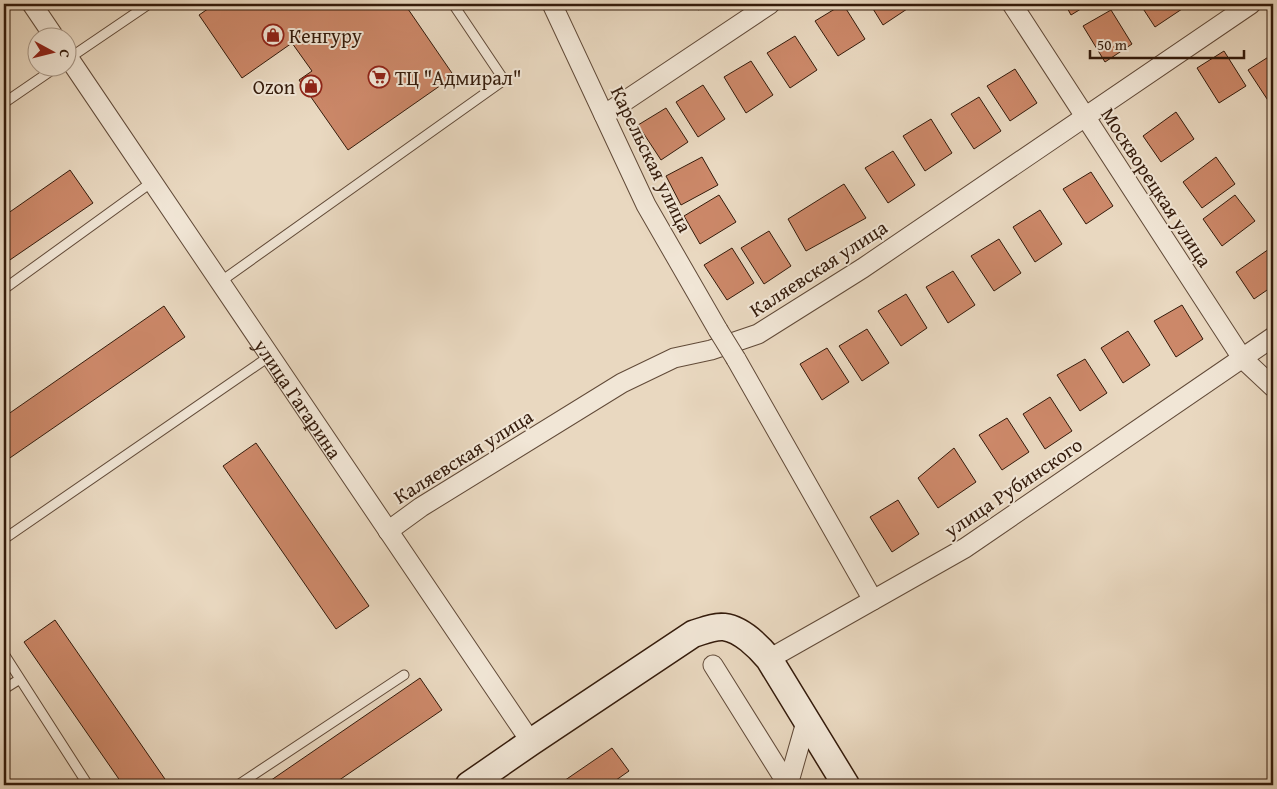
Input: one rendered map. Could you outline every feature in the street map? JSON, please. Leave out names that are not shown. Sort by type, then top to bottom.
[{"type":"street","points":[[32,4],[48,28]]},
{"type":"street","name":"Карельская улица","points":[[552,4],[646,205],[874,600]]},
{"type":"street","points":[[604,115],[770,4]]},
{"type":"street","name":"Москворецкая улица","points":[[1012,4],[1242,358],[1273,387]]},
{"type":"street","name":"Каляевская улица","points":[[388,530],[421,507],[622,383],[674,358],[711,350],[758,334],[863,268],[1251,4]]},
{"type":"street","name":"улица Гагарина","points":[[78,78],[152,182],[531,742]]},
{"type":"street","name":"улица Рубинского","points":[[769,659],[965,548],[1273,337]]},
{"type":"street","points":[[469,785],[693,634],[712,628],[726,627],[759,647],[769,659],[846,785]]},
{"type":"street","points":[[712,665],[788,785]]},
{"type":"street","points":[[788,785],[806,722]]},
{"type":"lane","points":[[78,51],[148,4]]},
{"type":"lane","points":[[220,282],[504,80],[453,4]]},
{"type":"lane","points":[[4,103],[39,78]]},
{"type":"lane","points":[[4,289],[152,182]]},
{"type":"lane","points":[[4,539],[270,356]]},
{"type":"lane","points":[[4,654],[88,785]]},
{"type":"lane","points":[[238,785],[404,675]]},
{"type":"lane","points":[[4,690],[20,679]]},
{"type":"building","name":"ТЦ \"Адмирал\"","points":[[215,4],[415,4],[408,9],[454,76],[348,150],[299,80],[312,71],[292,43],[242,78],[199,15]]},
{"type":"building","points":[[694,4],[707,4],[698,10]]},
{"type":"building","points":[[843,4],[865,39],[838,56],[815,21]]},
{"type":"building","points":[[870,4],[908,4],[910,7],[883,25]]},
{"type":"building","points":[[1065,4],[1089,4],[1071,15]]},
{"type":"building","points":[[1140,4],[1179,4],[1182,9],[1155,27]]},
{"type":"building","points":[[1111,10],[1132,44],[1105,62],[1083,26]]},
{"type":"building","points":[[795,36],[817,70],[790,88],[767,53]]},
{"type":"building","points":[[1224,51],[1246,86],[1219,103],[1197,68]]},
{"type":"building","points":[[1273,54],[1273,103],[1271,105],[1248,70]]},
{"type":"building","points":[[751,61],[773,95],[746,113],[724,77]]},
{"type":"building","points":[[1015,69],[1037,103],[1010,121],[987,86]]},
{"type":"building","points":[[703,85],[725,119],[698,137],[676,102]]},
{"type":"building","points":[[979,97],[1001,131],[974,149],[951,114]]},
{"type":"building","points":[[666,108],[688,142],[661,160],[638,125]]},
{"type":"building","points":[[1176,112],[1194,139],[1161,162],[1143,136]]},
{"type":"building","points":[[931,119],[952,153],[925,171],[903,136]]},
{"type":"building","points":[[893,151],[915,185],[888,203],[865,168]]},
{"type":"building","points":[[702,157],[718,185],[681,205],[666,176]]},
{"type":"building","points":[[1216,157],[1235,184],[1202,208],[1183,182]]},
{"type":"building","points":[[70,170],[93,203],[4,264],[4,216]]},
{"type":"building","points":[[1091,172],[1113,206],[1086,224],[1063,189]]},
{"type":"building","points":[[844,184],[866,218],[806,251],[788,219]]},
{"type":"building","points":[[719,195],[736,222],[700,244],[684,216]]},
{"type":"building","points":[[1235,195],[1255,221],[1222,246],[1203,219]]},
{"type":"building","points":[[1040,210],[1062,244],[1035,262],[1013,227]]},
{"type":"building","points":[[769,231],[791,266],[764,284],[741,248]]},
{"type":"building","points":[[999,239],[1021,273],[994,291],[971,256]]},
{"type":"building","points":[[732,248],[754,283],[727,300],[704,265]]},
{"type":"building","points":[[1269,249],[1273,254],[1273,286],[1254,299],[1236,272]]},
{"type":"building","points":[[953,271],[975,305],[948,323],[926,287]]},
{"type":"building","points":[[906,294],[927,328],[901,346],[878,311]]},
{"type":"building","points":[[1182,305],[1203,339],[1176,357],[1154,321]]},
{"type":"building","points":[[164,306],[185,337],[4,462],[4,417]]},
{"type":"building","points":[[867,329],[889,363],[862,381],[839,346]]},
{"type":"building","points":[[1128,331],[1150,365],[1123,383],[1101,348]]},
{"type":"building","points":[[827,348],[849,382],[822,400],[800,364]]},
{"type":"building","points":[[1085,359],[1107,393],[1080,411],[1057,375]]},
{"type":"building","points":[[1050,397],[1072,431],[1045,449],[1023,414]]},
{"type":"building","points":[[1007,418],[1029,452],[1002,470],[979,435]]},
{"type":"building","points":[[256,443],[369,606],[336,629],[223,466]]},
{"type":"building","points":[[954,448],[976,482],[938,508],[918,478]]},
{"type":"building","points":[[898,500],[919,534],[892,552],[870,517]]},
{"type":"building","points":[[55,620],[167,782],[162,785],[123,785],[24,642]]},
{"type":"building","points":[[420,678],[442,710],[332,785],[264,785]]},
{"type":"building","points":[[612,748],[629,771],[609,785],[558,785]]},
{"type":"place","name":"Кенгуру","points":[[273,35]]},
{"type":"place","name":"ТЦ \"Адмирал\"","points":[[379,77]]},
{"type":"place","name":"Ozon","points":[[311,86]]}]
